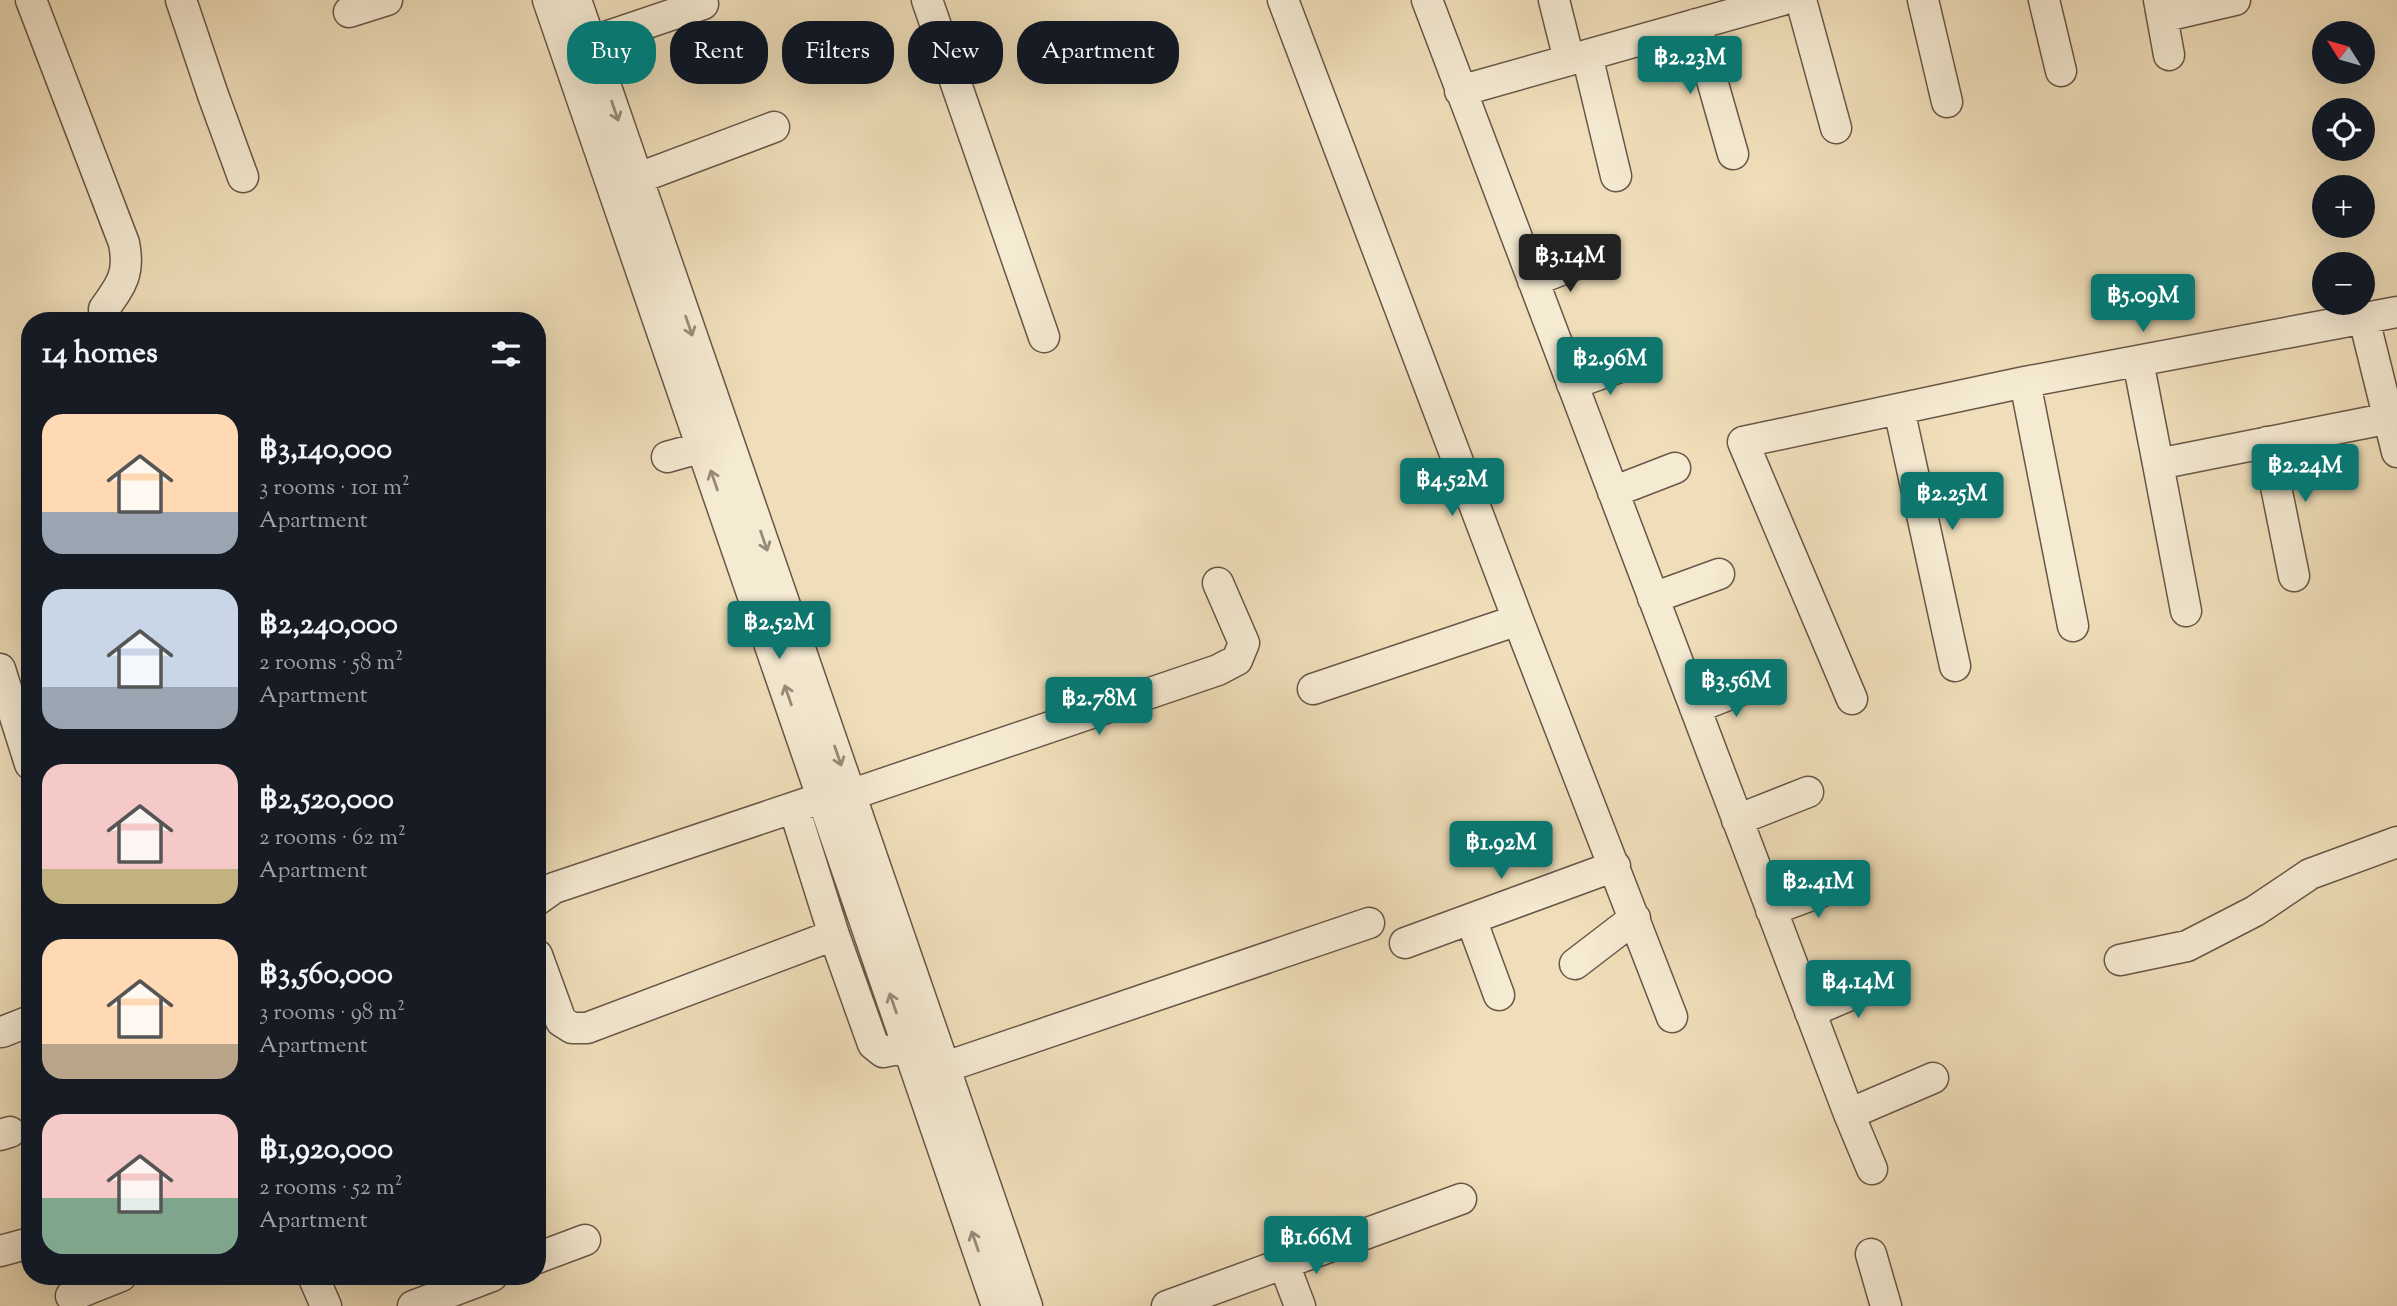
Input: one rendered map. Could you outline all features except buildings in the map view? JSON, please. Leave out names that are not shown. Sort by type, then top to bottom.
[{"type":"street","points":[[31,0],[124,243],[128,262],[126,274],[104,309]]},
{"type":"street","points":[[181,0],[212,95],[243,177]]},
{"type":"street","points":[[349,12],[387,0]]},
{"type":"street","points":[[548,0],[625,182],[762,577],[833,798],[908,1048],[932,1072],[997,1306]]},
{"type":"street","points":[[576,0],[584,21]]},
{"type":"street","points":[[927,0],[1044,337]]},
{"type":"street","points":[[1283,0],[1672,1017]]},
{"type":"street","points":[[1427,0],[1771,910],[1872,1169]]},
{"type":"street","points":[[1554,0],[1578,58],[1616,176]]},
{"type":"street","points":[[1460,91],[1578,58],[1687,17],[1782,0]]},
{"type":"street","points":[[1801,0],[1836,128]]},
{"type":"street","points":[[1923,0],[1947,102]]},
{"type":"street","points":[[2044,0],[2062,71]]},
{"type":"street","points":[[2169,55],[2161,9],[2235,0]]},
{"type":"street","points":[[653,21],[703,4]]},
{"type":"street","points":[[1687,17],[1733,154]]},
{"type":"street","points":[[601,84],[625,182]]},
{"type":"street","points":[[625,182],[774,127]]},
{"type":"street","points":[[1533,281],[1589,259]]},
{"type":"street","points":[[1852,699],[1743,442],[2025,382],[2397,312]]},
{"type":"street","points":[[2364,318],[2397,452]]},
{"type":"street","points":[[2138,361],[2186,611]]},
{"type":"street","points":[[1572,384],[1631,363]]},
{"type":"street","points":[[2025,382],[2073,626]]},
{"type":"street","points":[[1899,409],[1955,666]]},
{"type":"street","points":[[2158,464],[2389,418]]},
{"type":"street","points":[[2267,442],[2294,576]]},
{"type":"street","points":[[667,457],[716,444]]},
{"type":"street","points":[[1613,492],[1675,468]]},
{"type":"street","points":[[1653,598],[1719,574]]},
{"type":"street","points":[[546,894],[554,888],[794,808],[833,798],[1218,670],[1237,660],[1244,643],[1218,583]]},
{"type":"street","points":[[1313,689],[1518,620]]},
{"type":"street","points":[[0,670],[21,736]]},
{"type":"street","points":[[1695,708],[1758,683]]},
{"type":"street","points":[[1737,820],[1808,792]]},
{"type":"street","points":[[833,798],[932,1072],[1027,1306]]},
{"type":"street","points":[[794,808],[834,935],[873,1044],[883,1052],[908,1048]]},
{"type":"street","points":[[2120,960],[2187,946],[2255,911],[2310,874],[2397,842]]},
{"type":"street","points":[[1405,943],[1615,866]]},
{"type":"street","points":[[1771,910],[1847,882]]},
{"type":"street","points":[[1575,964],[1635,918]]},
{"type":"street","points":[[1471,919],[1499,995]]},
{"type":"street","points":[[932,1072],[1369,923]]},
{"type":"street","points":[[546,980],[561,1021],[572,1028],[587,1028],[834,935]]},
{"type":"street","points":[[1810,1012],[1885,980]]},
{"type":"street","points":[[2,1032],[21,1025]]},
{"type":"street","points":[[1849,1114],[1933,1078]]},
{"type":"street","points":[[1167,1306],[1461,1199]]},
{"type":"street","points":[[546,1255],[585,1240]]},
{"type":"street","points":[[0,1251],[21,1245]]},
{"type":"street","points":[[1871,1254],[1886,1306]]},
{"type":"street","points":[[1284,1264],[1300,1306]]},
{"type":"street","points":[[71,1296],[98,1285]]},
{"type":"street","points":[[317,1285],[326,1306]]},
{"type":"street","points":[[412,1306],[468,1285]]}]
